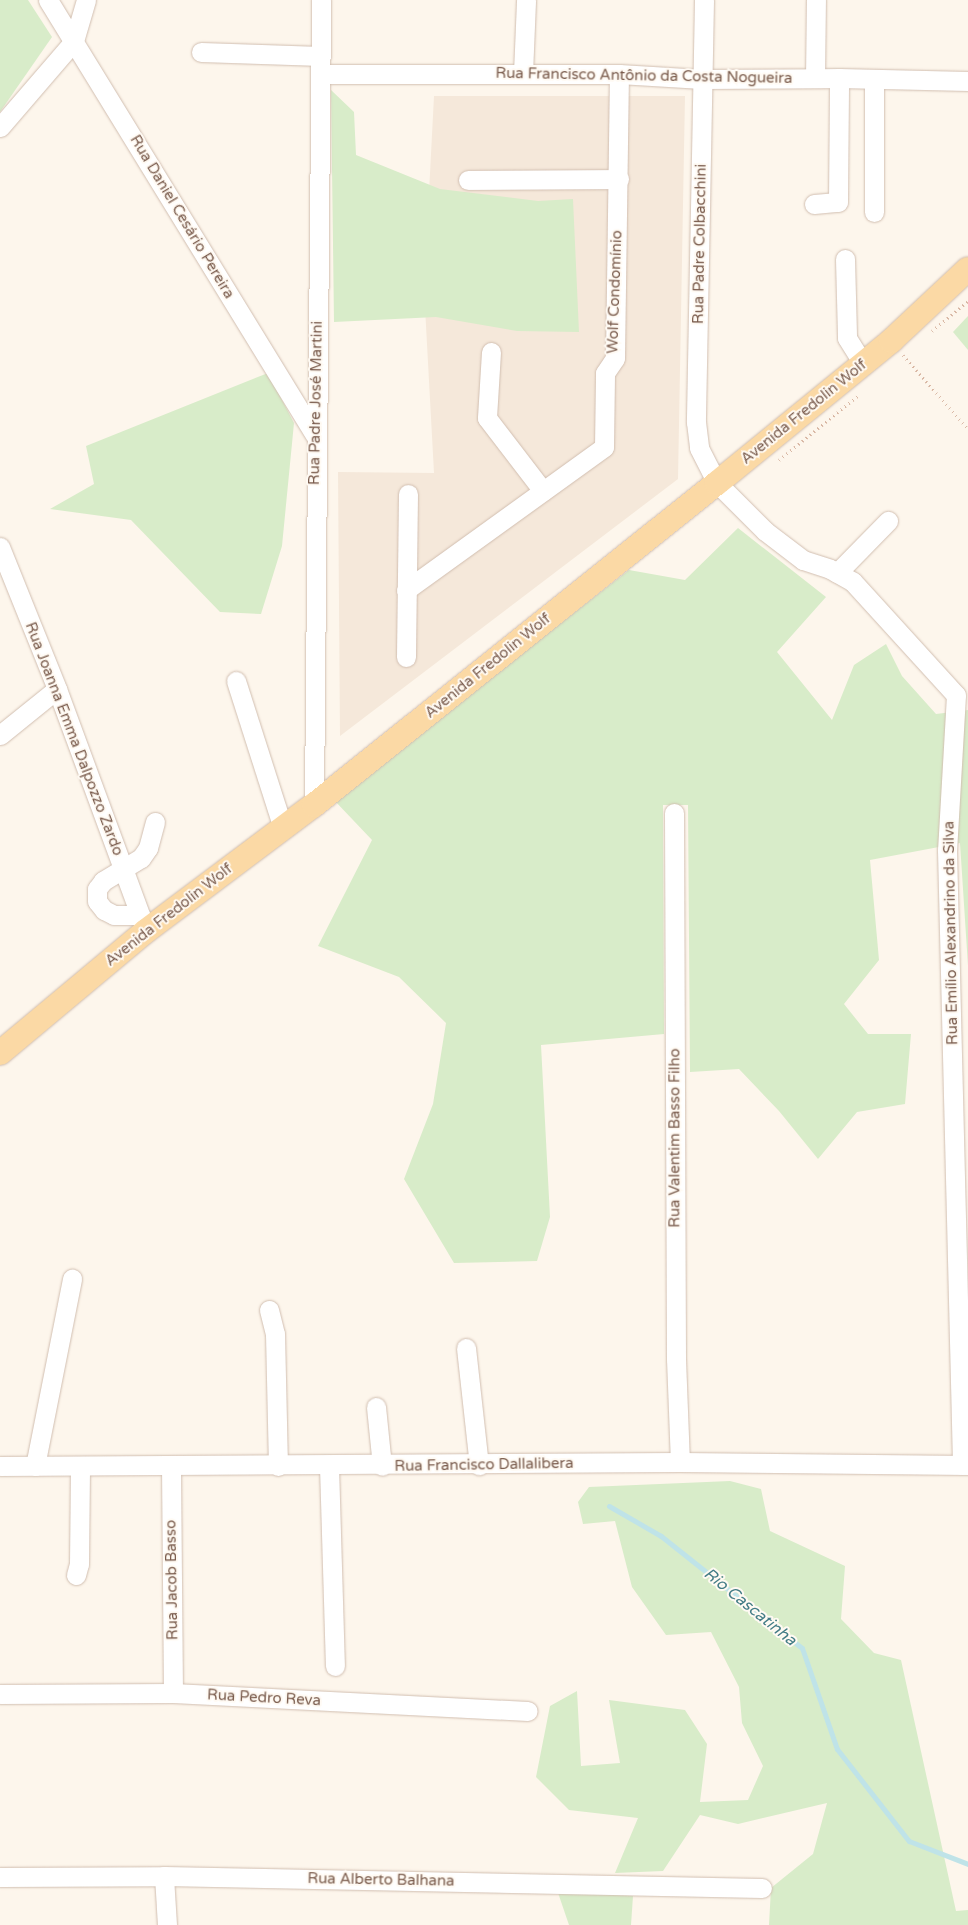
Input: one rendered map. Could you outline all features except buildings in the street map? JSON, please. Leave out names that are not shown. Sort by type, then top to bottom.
[{"type":"main road","name":"Avenida Fredolin Wolf","points":[[0,1052],[143,923],[314,805],[863,364],[891,341],[968,269]]},
{"type":"street","name":"Rua Daniel Cesário Pereira","points":[[48,0],[315,435]]},
{"type":"street","points":[[0,127],[74,41],[86,0]]},
{"type":"street","name":"Rua Padre José Martini","points":[[314,805],[315,435],[321,0]]},
{"type":"street","points":[[523,73],[526,0]]},
{"type":"street","name":"Rua Padre Colbacchini","points":[[704,0],[702,79],[703,195],[696,422],[700,448],[717,483]]},
{"type":"street","points":[[815,78],[816,0]]},
{"type":"street","name":"Rua Francisco Antônio da Costa Nogueira","points":[[201,52],[320,65],[523,73],[619,74],[702,79],[839,78],[968,81]]},
{"type":"street","name":"Wolf Condomínio","points":[[406,590],[604,446],[605,373],[615,358],[619,74]]},
{"type":"street","points":[[814,204],[838,202],[839,78]]},
{"type":"street","points":[[874,79],[874,212]]},
{"type":"street","points":[[468,180],[619,178]]},
{"type":"street","points":[[845,259],[846,333],[863,364]]},
{"type":"street","points":[[491,352],[487,418],[543,491]]},
{"type":"street","name":"Rua Emílio Alexandrino da Silva","points":[[717,483],[765,531],[803,560],[837,573],[853,582],[962,689],[948,850],[965,1465]]},
{"type":"street","points":[[406,657],[408,494]]},
{"type":"street","points":[[837,573],[888,521]]},
{"type":"street","name":"Rua Joanna Emma Dalpozzo Zardo","points":[[0,546],[8,588],[57,689],[143,923]]},
{"type":"street","points":[[236,681],[283,828]]},
{"type":"street","points":[[0,735],[57,689]]},
{"type":"street","name":"Rua Valentim Basso Filho","points":[[674,813],[676,1359],[680,1462]]},
{"type":"street","points":[[143,923],[104,910],[97,901],[97,889],[103,881],[123,871],[148,848],[156,822]]},
{"type":"street","points":[[35,1466],[72,1279]]},
{"type":"street","points":[[269,1310],[275,1334],[278,1466]]},
{"type":"street","points":[[466,1348],[479,1466]]},
{"type":"street","points":[[376,1407],[382,1466]]},
{"type":"street","name":"Rua Francisco Dallalibera","points":[[0,1466],[479,1466],[680,1462],[965,1465]]},
{"type":"street","points":[[76,1575],[79,1564],[80,1466]]},
{"type":"street","name":"Rua Jacob Basso","points":[[171,1466],[174,1693]]},
{"type":"street","points":[[329,1466],[335,1666]]},
{"type":"street","name":"Rua Pedro Reva","points":[[0,1694],[174,1693],[528,1711]]},
{"type":"street","points":[[164,1876],[167,1925]]},
{"type":"street","name":"Rua Alberto Balhana","points":[[0,1877],[164,1876],[762,1888]]},
{"type":"path","points":[[891,341],[968,430]]},
{"type":"shaded area","points":[[434,96],[685,96],[678,479],[340,736],[338,472],[434,473],[424,289]]},
{"type":"green space","points":[[0,0],[28,0],[52,37],[0,112]]},
{"type":"green space","points":[[331,90],[354,112],[356,155],[440,189],[538,201],[573,199],[579,332],[517,331],[436,317],[334,322]]},
{"type":"green space","points":[[968,316],[968,350],[953,332]]},
{"type":"green space","points":[[268,373],[294,423],[282,546],[261,614],[220,612],[131,520],[50,509],[94,484],[86,446]]},
{"type":"green space","points":[[738,528],[826,597],[777,652],[832,720],[854,665],[886,644],[902,676],[936,714],[968,710],[968,966],[960,843],[870,860],[879,960],[844,1004],[868,1034],[911,1034],[905,1104],[857,1112],[818,1159],[779,1111],[739,1069],[690,1072],[688,805],[663,805],[664,1034],[541,1045],[550,1217],[537,1261],[454,1263],[404,1179],[433,1104],[446,1023],[399,977],[318,946],[372,840],[334,800],[629,570],[685,580]]},
{"type":"green space","points":[[730,1481],[761,1489],[770,1531],[845,1566],[841,1619],[874,1653],[901,1660],[956,1911],[968,1910],[968,1925],[769,1925],[771,1888],[813,1854],[827,1803],[738,1824],[700,1815],[663,1871],[615,1873],[638,1818],[569,1810],[536,1777],[550,1706],[577,1691],[581,1766],[620,1763],[609,1700],[685,1710],[707,1744],[700,1802],[748,1800],[763,1766],[742,1723],[739,1687],[711,1632],[666,1635],[632,1587],[615,1521],[583,1524],[578,1502],[589,1487]]},
{"type":"green space","points":[[555,1884],[633,1896],[631,1925],[569,1925]]},
{"type":"waterway","name":"Rio Cascatinha","points":[[609,1506],[661,1536],[802,1648],[837,1749],[909,1841],[968,1864]]}]
